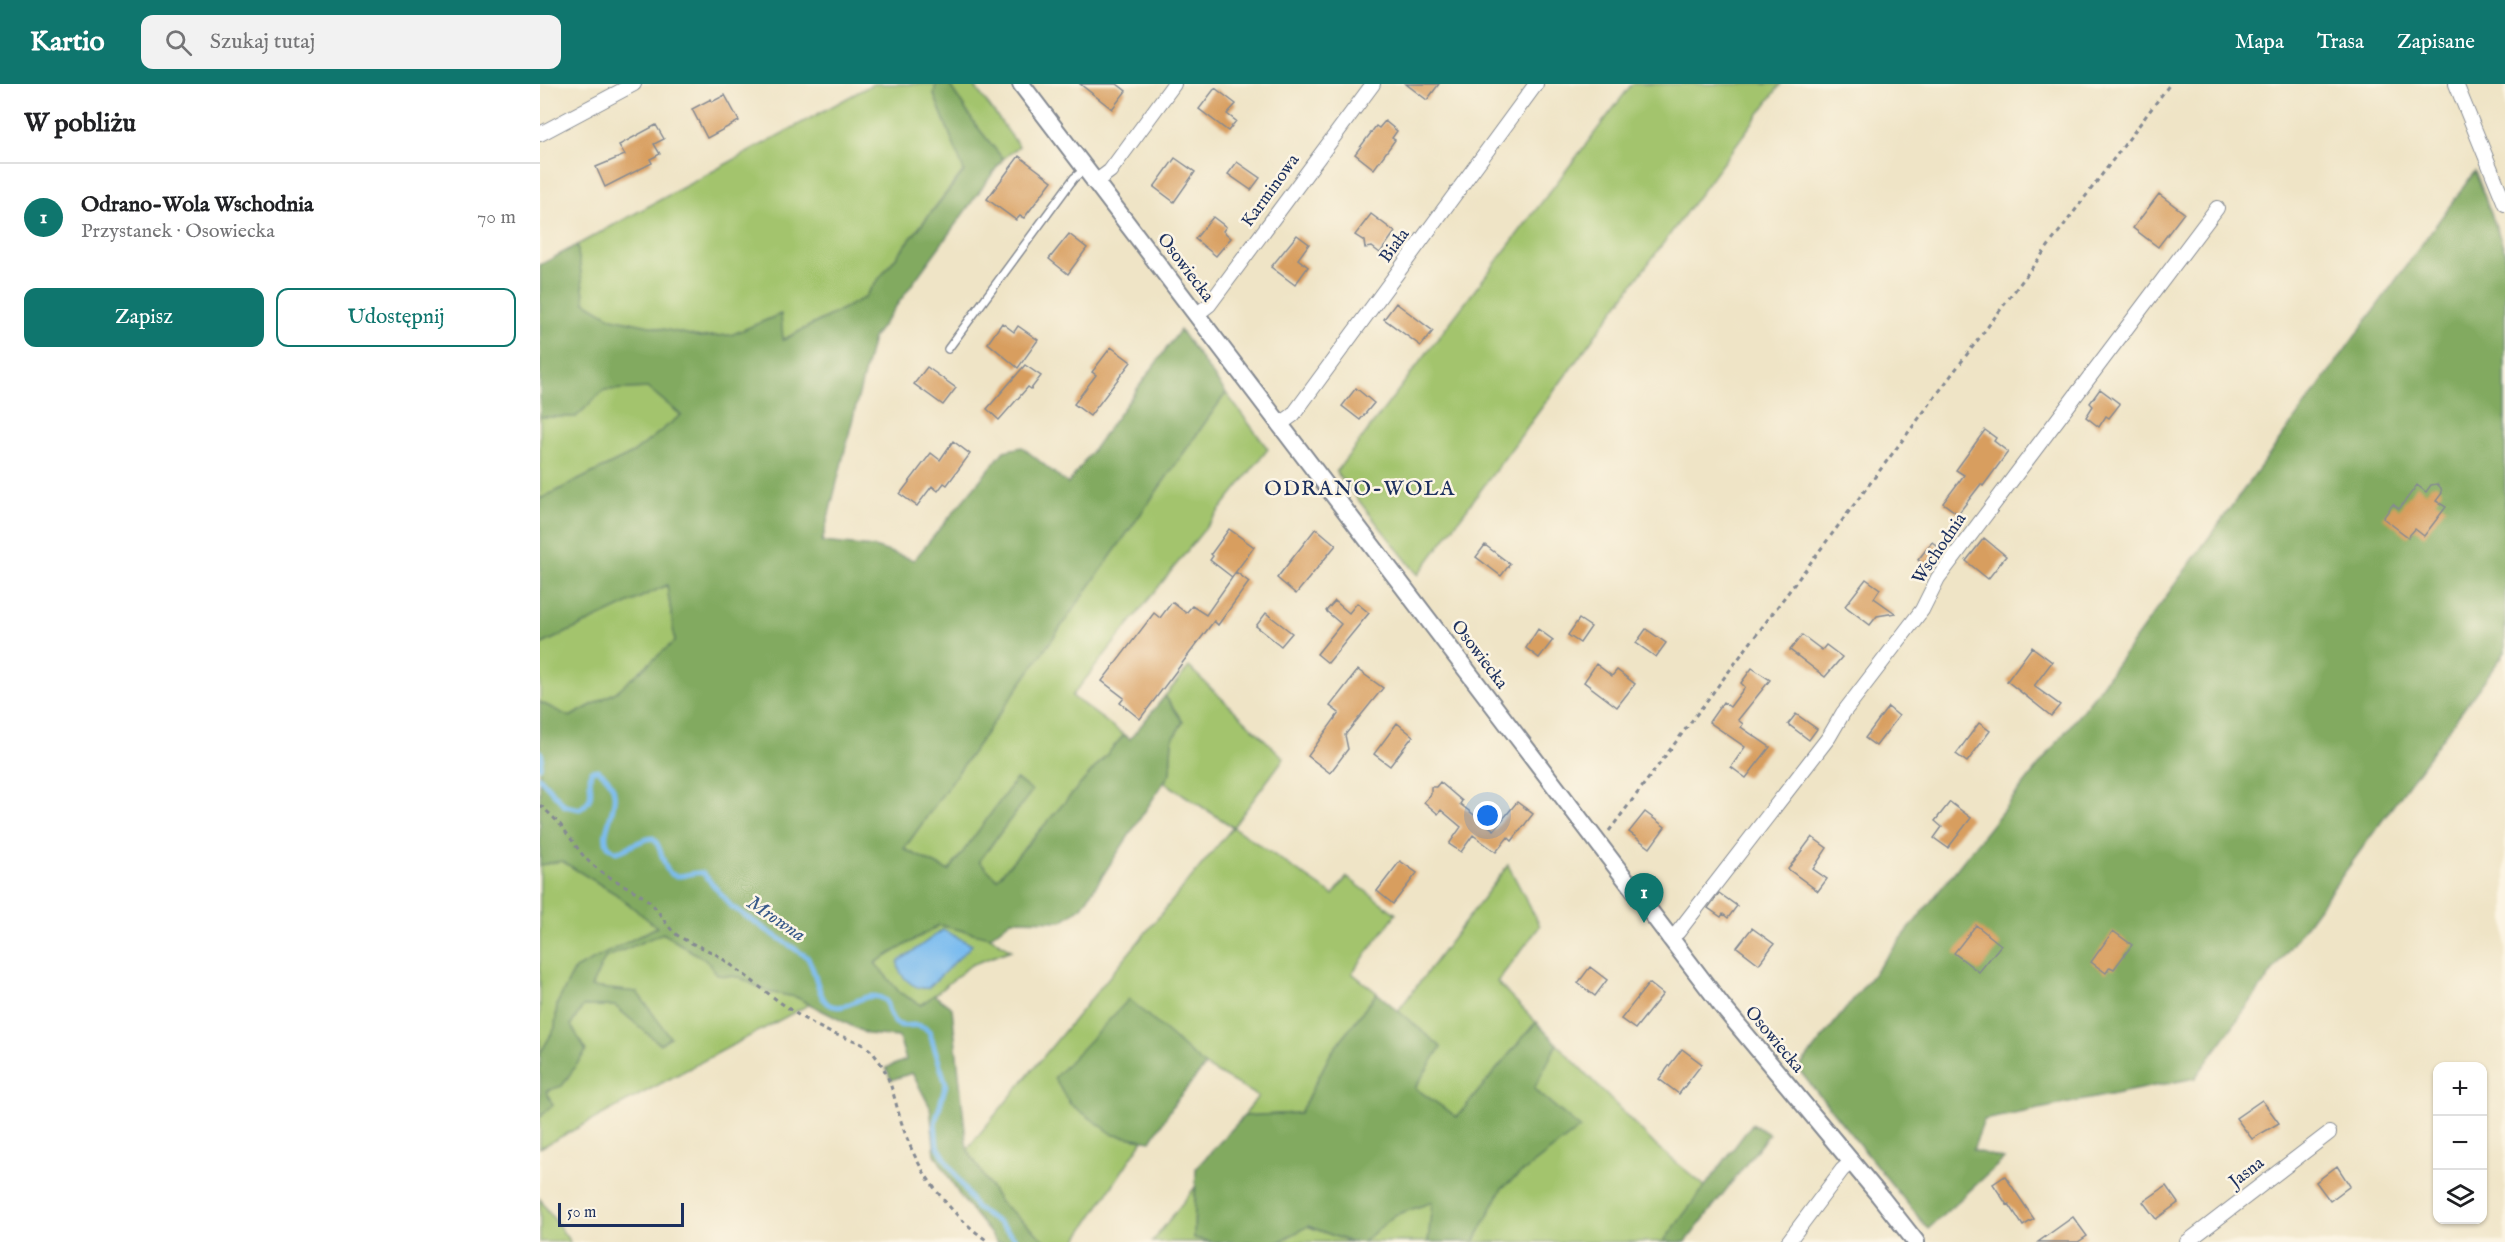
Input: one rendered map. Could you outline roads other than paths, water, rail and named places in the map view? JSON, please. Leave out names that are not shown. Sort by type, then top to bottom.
[{"type":"street","points":[[540,134],[634,84]]},
{"type":"street","name":"Osowiecka","points":[[1021,84],[1669,938],[1916,1242]]},
{"type":"street","points":[[1089,176],[1110,171],[1174,84]]},
{"type":"street","name":"Biała","points":[[1280,425],[1293,415],[1536,84]]},
{"type":"street","points":[[2456,84],[2505,204]]},
{"type":"street","name":"Karminowa","points":[[1196,315],[1209,305],[1368,86]]},
{"type":"street","name":"Wschodnia","points":[[1669,938],[1678,932],[1829,737],[1843,713],[1922,610],[1938,578],[2217,208]]},
{"type":"street","name":"Jasna","points":[[2187,1242],[2329,1133]]},
{"type":"street","points":[[1788,1242],[1842,1170],[1851,1162]]},
{"type":"lane","points":[[948,349],[1074,178],[1089,176]]},
{"type":"water","points":[[943,930],[972,945],[928,988],[917,987],[904,977],[898,962]]},
{"type":"waterway","name":"Mrowna","points":[[540,752],[542,756],[540,767]]},
{"type":"waterway","name":"Mrowna","points":[[540,778],[565,806],[580,809],[589,800],[591,771],[598,770],[609,780],[613,790],[614,800],[606,838],[608,846],[616,852],[653,838],[669,872],[679,876],[703,873],[732,907],[807,957],[822,996],[828,1004],[835,1007],[871,996],[878,997],[886,1001],[890,1014],[899,1025],[915,1025],[929,1031],[946,1084],[935,1123],[937,1145],[976,1208],[999,1223],[1019,1242]]},
{"type":"place","name":"Odrano-Wola Wschodnia","points":[[1644,923]]},
{"type":"district","name":"ODRANO-WOLA","points":[[1360,489]]}]
